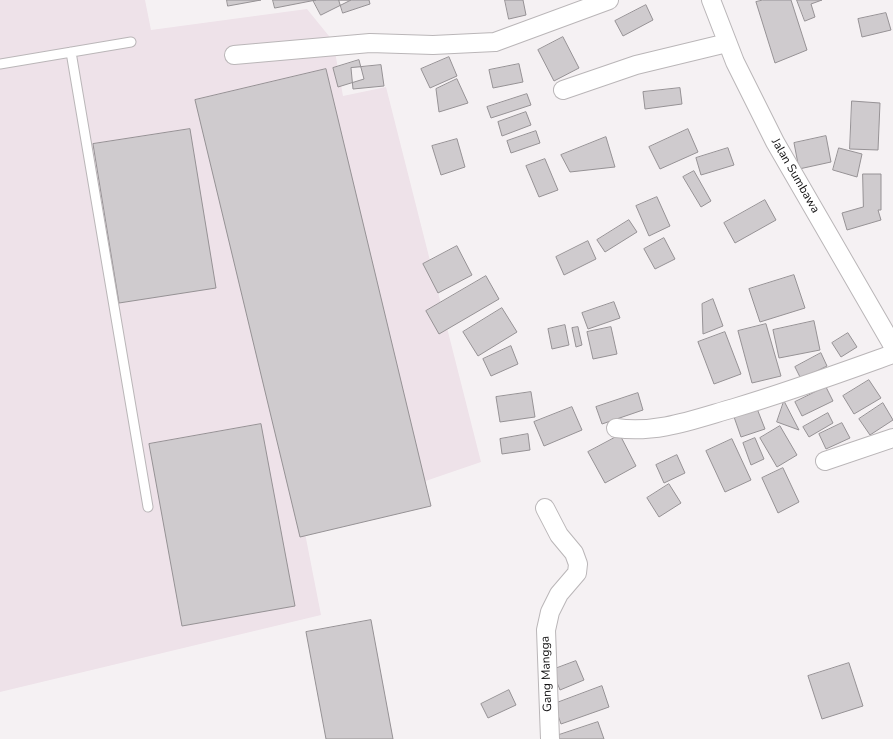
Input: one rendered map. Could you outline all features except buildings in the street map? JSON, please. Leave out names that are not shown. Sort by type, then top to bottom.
[{"type":"street","points":[[234,55],[370,43],[433,45],[495,42],[610,0]]},
{"type":"street","name":"Jalan Sumbawa","points":[[711,0],[727,43],[747,88],[775,142],[893,346]]},
{"type":"street","points":[[563,90],[636,65],[727,43]]},
{"type":"street","points":[[616,428],[647,430],[677,424],[777,395],[893,354]]},
{"type":"street","points":[[825,461],[893,438]]},
{"type":"street","name":"Gang Mangga","points":[[545,508],[559,535],[574,553],[578,564],[577,573],[559,594],[550,612],[546,630],[550,739]]},
{"type":"lane","points":[[0,64],[131,42]]},
{"type":"lane","points":[[71,52],[148,507]]},
{"type":"shaded area","points":[[0,0],[145,0],[151,30],[307,9],[333,41],[343,96],[386,87],[481,462],[303,523],[321,615],[0,692]]}]
